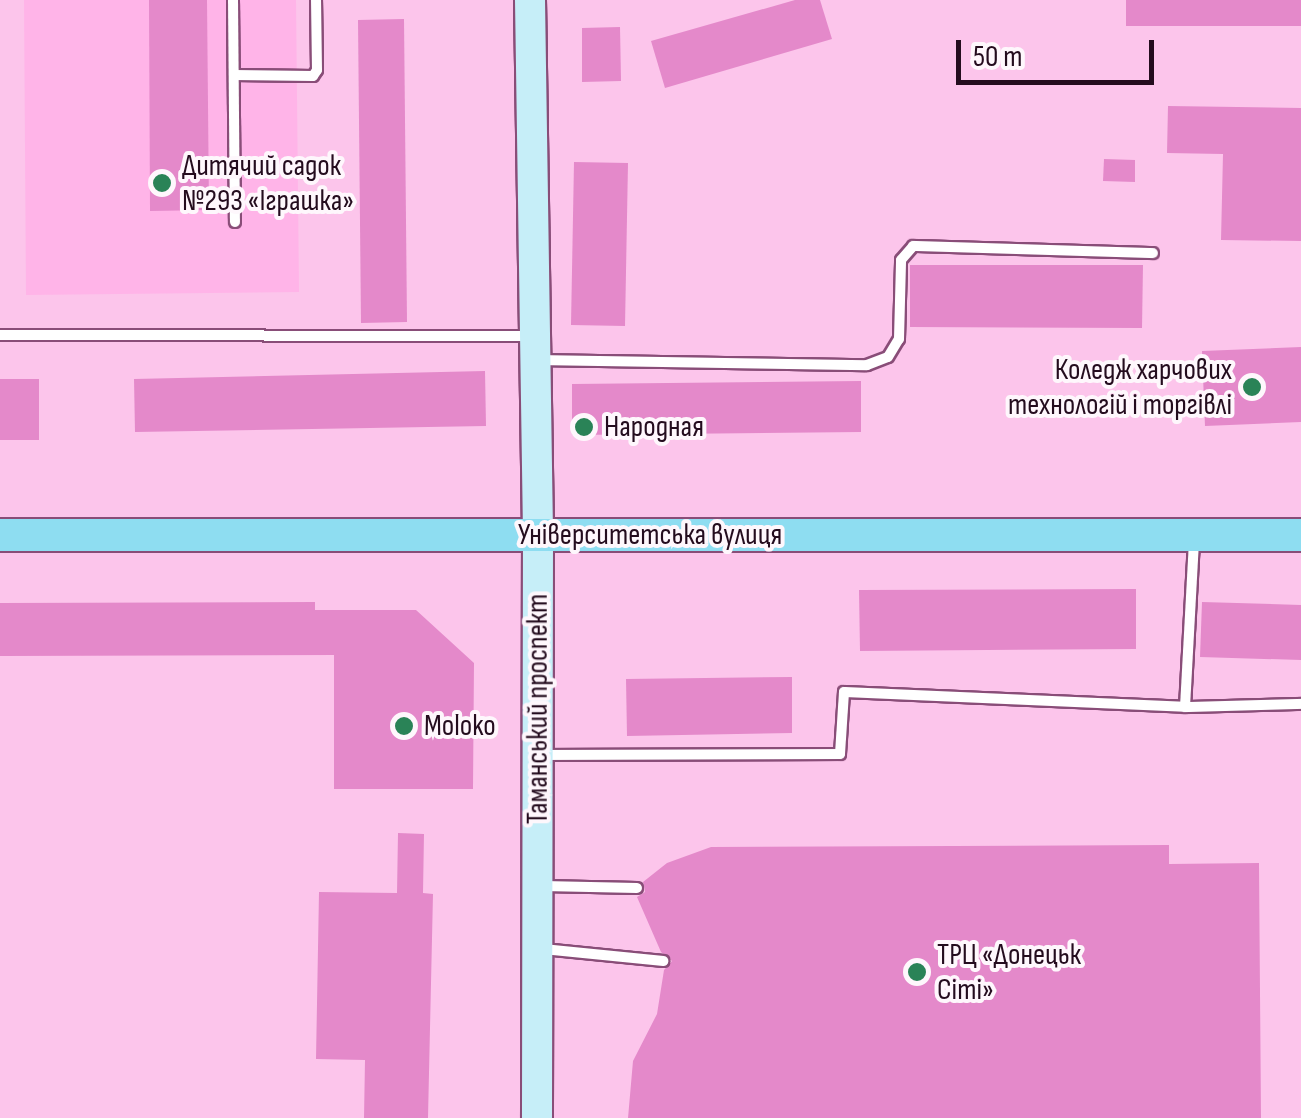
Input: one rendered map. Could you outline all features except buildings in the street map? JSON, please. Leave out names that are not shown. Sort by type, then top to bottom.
[{"type":"main road","name":"Університетська вулиця","points":[[0,535],[1301,535]]},
{"type":"street","name":"Таманський проспект","points":[[530,0],[538,536],[536,1118]]},
{"type":"lane","points":[[233,0],[235,222]]},
{"type":"lane","points":[[234,75],[314,76],[316,0]]},
{"type":"lane","points":[[0,335],[535,348],[866,364],[888,357],[899,339],[901,260],[913,246],[1152,252]]},
{"type":"lane","points":[[1185,707],[1194,535]]},
{"type":"lane","points":[[538,756],[840,754],[844,692],[1185,707],[1301,704]]},
{"type":"lane","points":[[537,886],[638,888]]},
{"type":"lane","points":[[537,949],[664,961]]},
{"type":"shaded area","name":"Дитячий садок №293 «Іграшка»","points":[[24,0],[296,0],[299,292],[26,295]]},
{"type":"place","name":"Дитячий садок №293 «Іграшка»","points":[[162,183]]},
{"type":"place","name":"Коледж харчових технологій і торгівлі","points":[[1252,387]]},
{"type":"place","name":"Народная","points":[[584,427]]},
{"type":"place","name":"Moloko","points":[[404,726]]},
{"type":"place","name":"ТРЦ «Донецьк Сіті»","points":[[917,972]]}]
